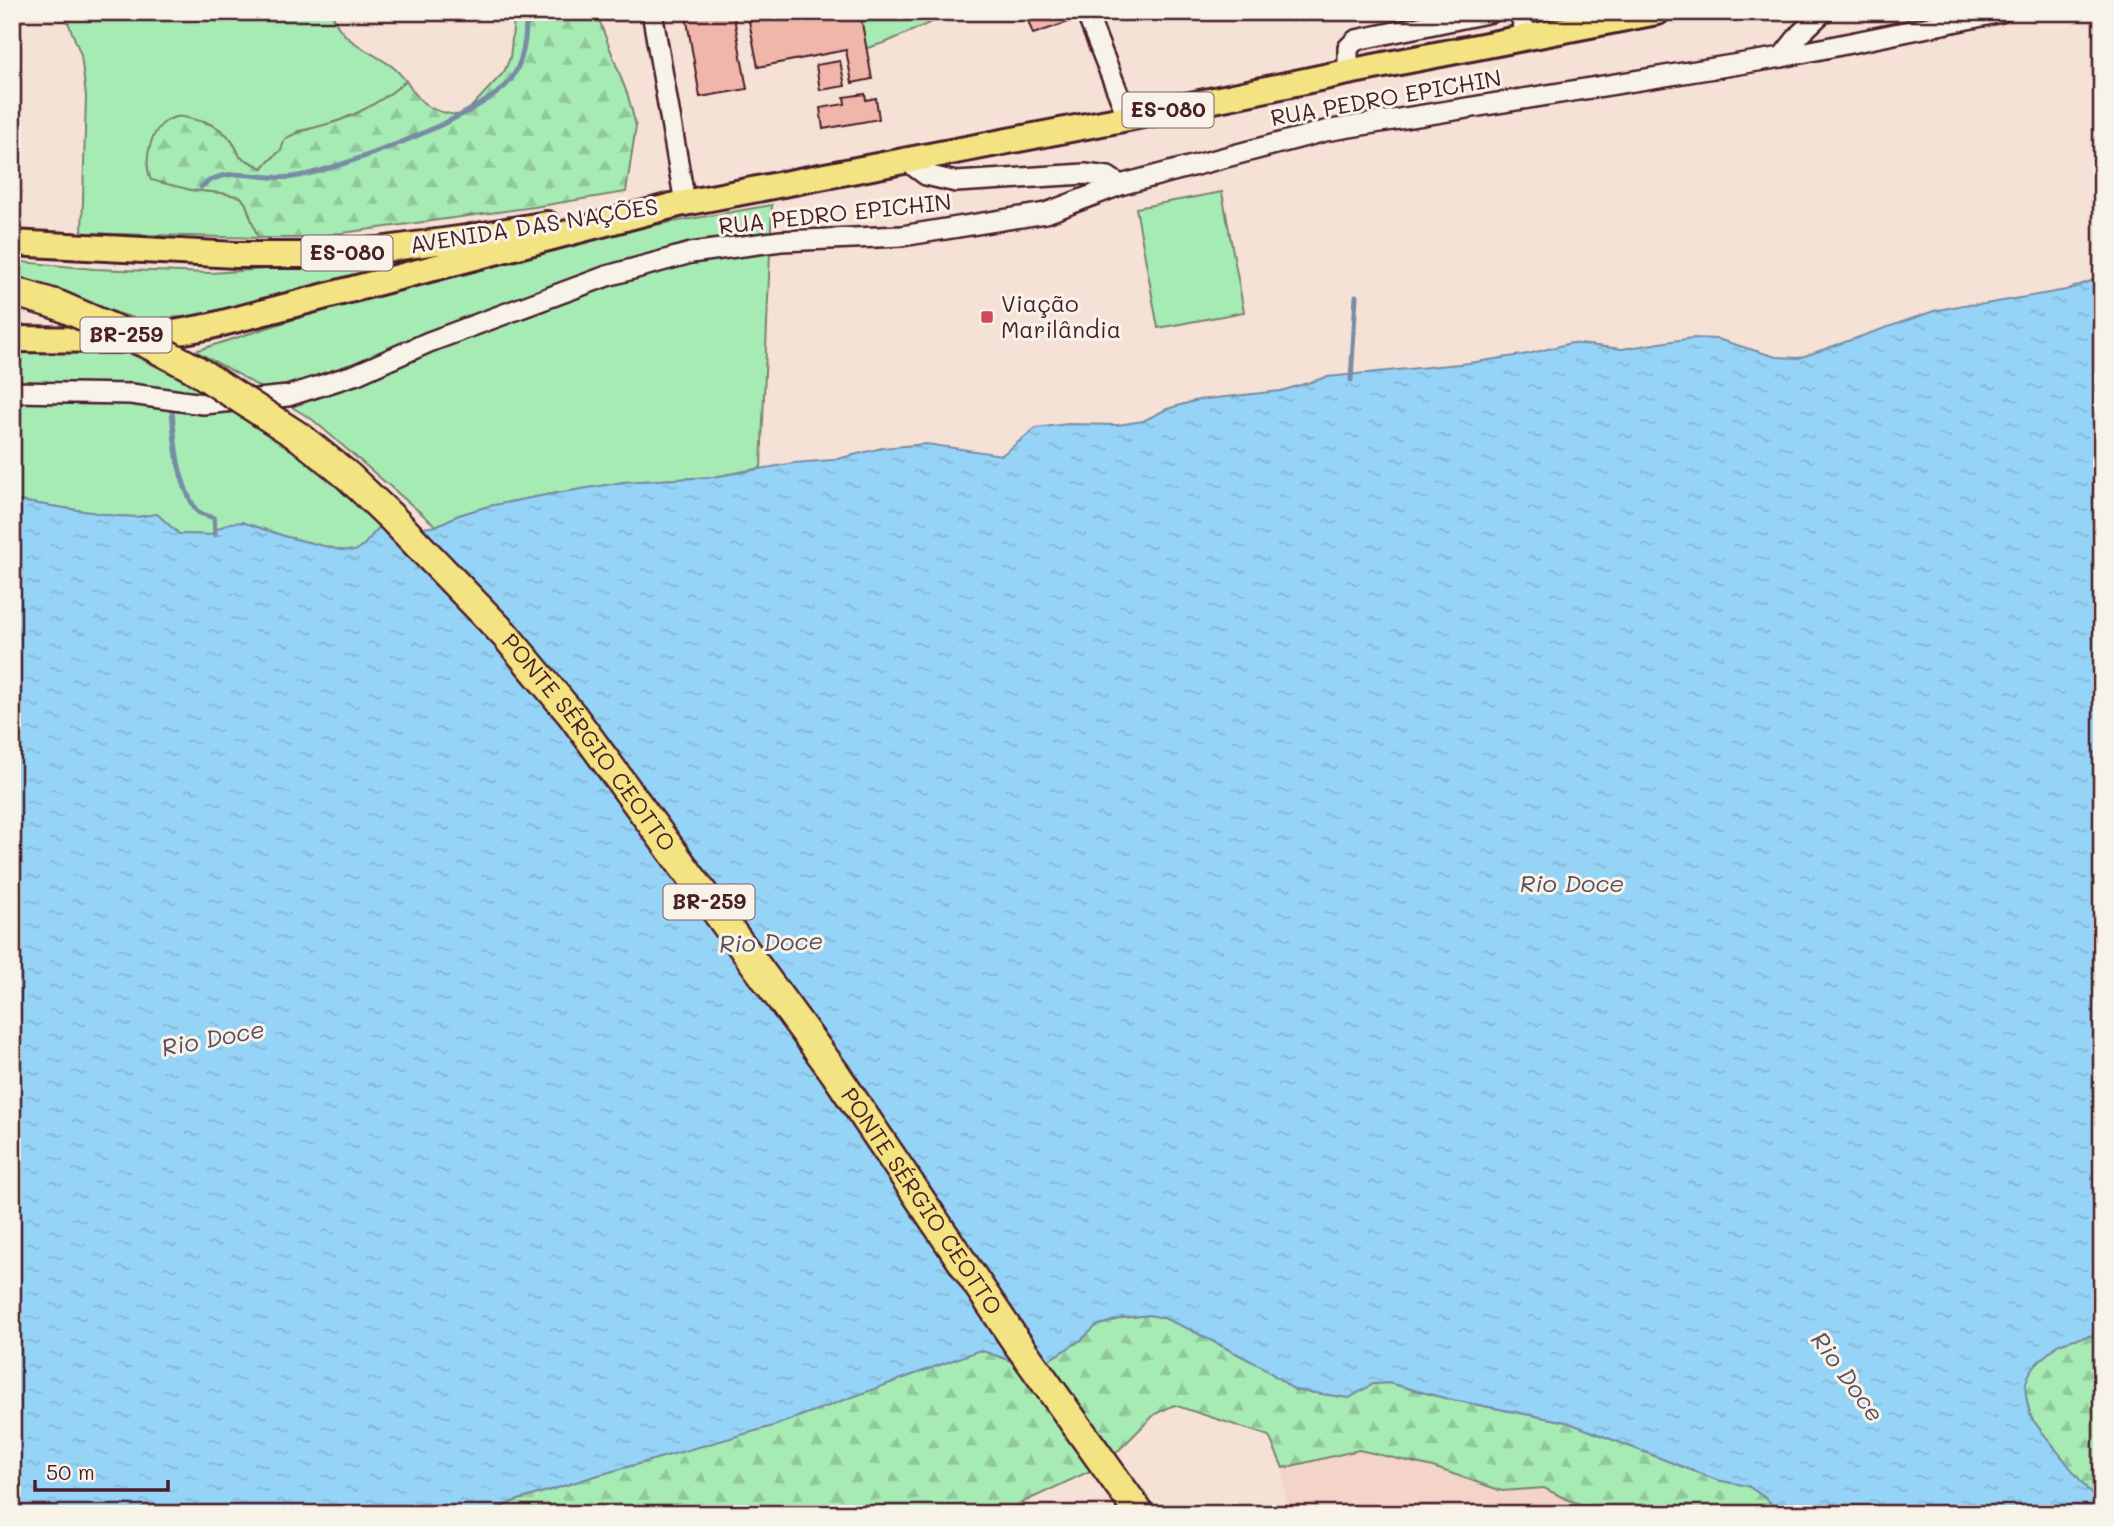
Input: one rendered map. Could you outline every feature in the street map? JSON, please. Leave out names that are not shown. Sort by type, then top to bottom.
[{"type":"highway","name":"PONTE SÉRGIO CEOTTO","points":[[12,291],[58,305],[146,344],[193,368],[301,438],[391,517],[505,635],[572,715],[835,1073],[1015,1340],[1140,1514]]},
{"type":"main road","name":"ES-080","points":[[12,339],[116,340],[158,336],[211,326],[682,203],[1128,118],[1528,37],[1598,18],[1657,12]]},
{"type":"main road","name":"AVENIDA DAS NAÇÕES","points":[[12,243],[236,255],[310,255],[466,239],[618,211],[682,203]]},
{"type":"street","points":[[652,12],[682,203]]},
{"type":"street","points":[[1086,12],[1128,118]]},
{"type":"street","points":[[1348,72],[1348,48],[1356,40],[1492,12]]},
{"type":"street","points":[[1519,12],[1528,37]]},
{"type":"street","points":[[1782,57],[1801,33],[1823,12]]},
{"type":"street","name":"RUA PEDRO EPICHIN","points":[[12,392],[131,394],[203,404],[288,396],[357,374],[429,342],[607,276],[691,253],[781,241],[902,236],[1046,213],[1120,185],[1325,131],[1782,57],[2001,12]]},
{"type":"street","points":[[907,161],[926,175],[956,182],[1084,174],[1108,177],[1120,185]]},
{"type":"shaded area","points":[[1359,1450],[1433,1467],[1502,1491],[1544,1488],[1568,1500],[1614,1514],[1287,1514],[1283,1468]]},
{"type":"green space","points":[[64,12],[332,12],[341,31],[349,39],[386,62],[406,81],[383,99],[356,114],[327,125],[298,131],[262,168],[240,157],[227,135],[204,121],[191,190],[241,197],[258,238],[82,233],[86,96],[81,55]]},
{"type":"green space","points":[[513,12],[596,12],[628,96],[636,126],[626,192],[305,238],[258,238],[241,197],[191,190],[151,180],[148,153],[151,143],[160,126],[176,117],[201,121],[216,127],[232,142],[240,157],[262,168],[281,150],[285,139],[356,114],[406,81],[429,107],[463,116],[504,72],[510,58]]},
{"type":"green space","points":[[854,12],[949,12],[887,42],[861,50]]},
{"type":"green space","points":[[1222,192],[1244,312],[1158,328],[1136,208]]},
{"type":"green space","points":[[772,205],[761,468],[713,477],[624,482],[546,495],[489,506],[459,515],[436,526],[313,420],[195,351],[376,293],[626,230]]},
{"type":"green space","points":[[429,258],[209,316],[137,319],[12,280],[12,261],[94,269],[211,273]]},
{"type":"green space","points":[[109,343],[185,380],[233,408],[299,455],[382,524],[364,545],[355,551],[287,537],[242,522],[219,528],[210,535],[179,534],[157,514],[116,516],[12,500],[12,347]]},
{"type":"green space","points":[[1150,1315],[1191,1330],[1261,1366],[1295,1390],[1349,1398],[1373,1384],[1389,1383],[1448,1399],[1567,1422],[1717,1480],[1748,1486],[1767,1499],[1780,1514],[1614,1514],[1568,1500],[1544,1488],[1502,1491],[1433,1467],[1359,1450],[1283,1468],[1269,1436],[1174,1405],[1155,1414],[1105,1464],[998,1514],[485,1514],[512,1502],[595,1476],[773,1426],[980,1350],[1037,1367],[1081,1340],[1096,1326],[1122,1318]]},
{"type":"green space","points":[[2102,1333],[2102,1508],[2032,1419],[2025,1391],[2032,1369],[2057,1345]]},
{"type":"water","name":"Rio Doce","points":[[2102,277],[2102,1333],[2057,1345],[2032,1369],[2025,1391],[2032,1419],[2102,1508],[2102,1514],[1780,1514],[1767,1499],[1748,1486],[1717,1480],[1567,1422],[1448,1399],[1389,1383],[1373,1384],[1349,1398],[1295,1390],[1261,1366],[1191,1330],[1150,1315],[1122,1318],[1096,1326],[1081,1340],[1037,1367],[980,1350],[773,1426],[595,1476],[512,1502],[485,1514],[12,1514],[12,500],[116,516],[157,514],[179,534],[210,535],[230,523],[242,522],[287,537],[355,551],[364,545],[382,524],[402,531],[436,526],[459,515],[489,506],[546,495],[624,482],[714,477],[794,463],[833,460],[882,448],[926,444],[1002,455],[1036,428],[1068,424],[1118,425],[1143,421],[1167,409],[1198,400],[1281,391],[1327,377],[1469,363],[1528,354],[1571,343],[1622,349],[1692,338],[1717,339],[1776,357],[1799,358],[1934,311],[2066,290]]},
{"type":"building","points":[[699,12],[733,12],[747,89],[700,97],[686,15]]},
{"type":"building","points":[[797,12],[860,12],[872,79],[852,83],[846,50],[758,67],[749,21]]},
{"type":"building","points":[[1025,12],[1062,12],[1066,23],[1033,34]]},
{"type":"building","points":[[840,61],[845,86],[820,90],[816,65]]},
{"type":"building","points":[[865,94],[866,100],[876,98],[879,119],[823,129],[820,108],[845,104],[844,97]]},
{"type":"waterway","points":[[201,187],[211,180],[233,174],[281,178],[314,173],[406,140],[469,111],[493,96],[513,76],[523,50],[525,12]]},
{"type":"waterway","points":[[1351,380],[1356,296]]},
{"type":"waterway","points":[[172,411],[176,450],[185,486],[196,510],[214,518],[215,535]]},
{"type":"place","name":"Viação Marilândia","points":[[987,317]]}]
